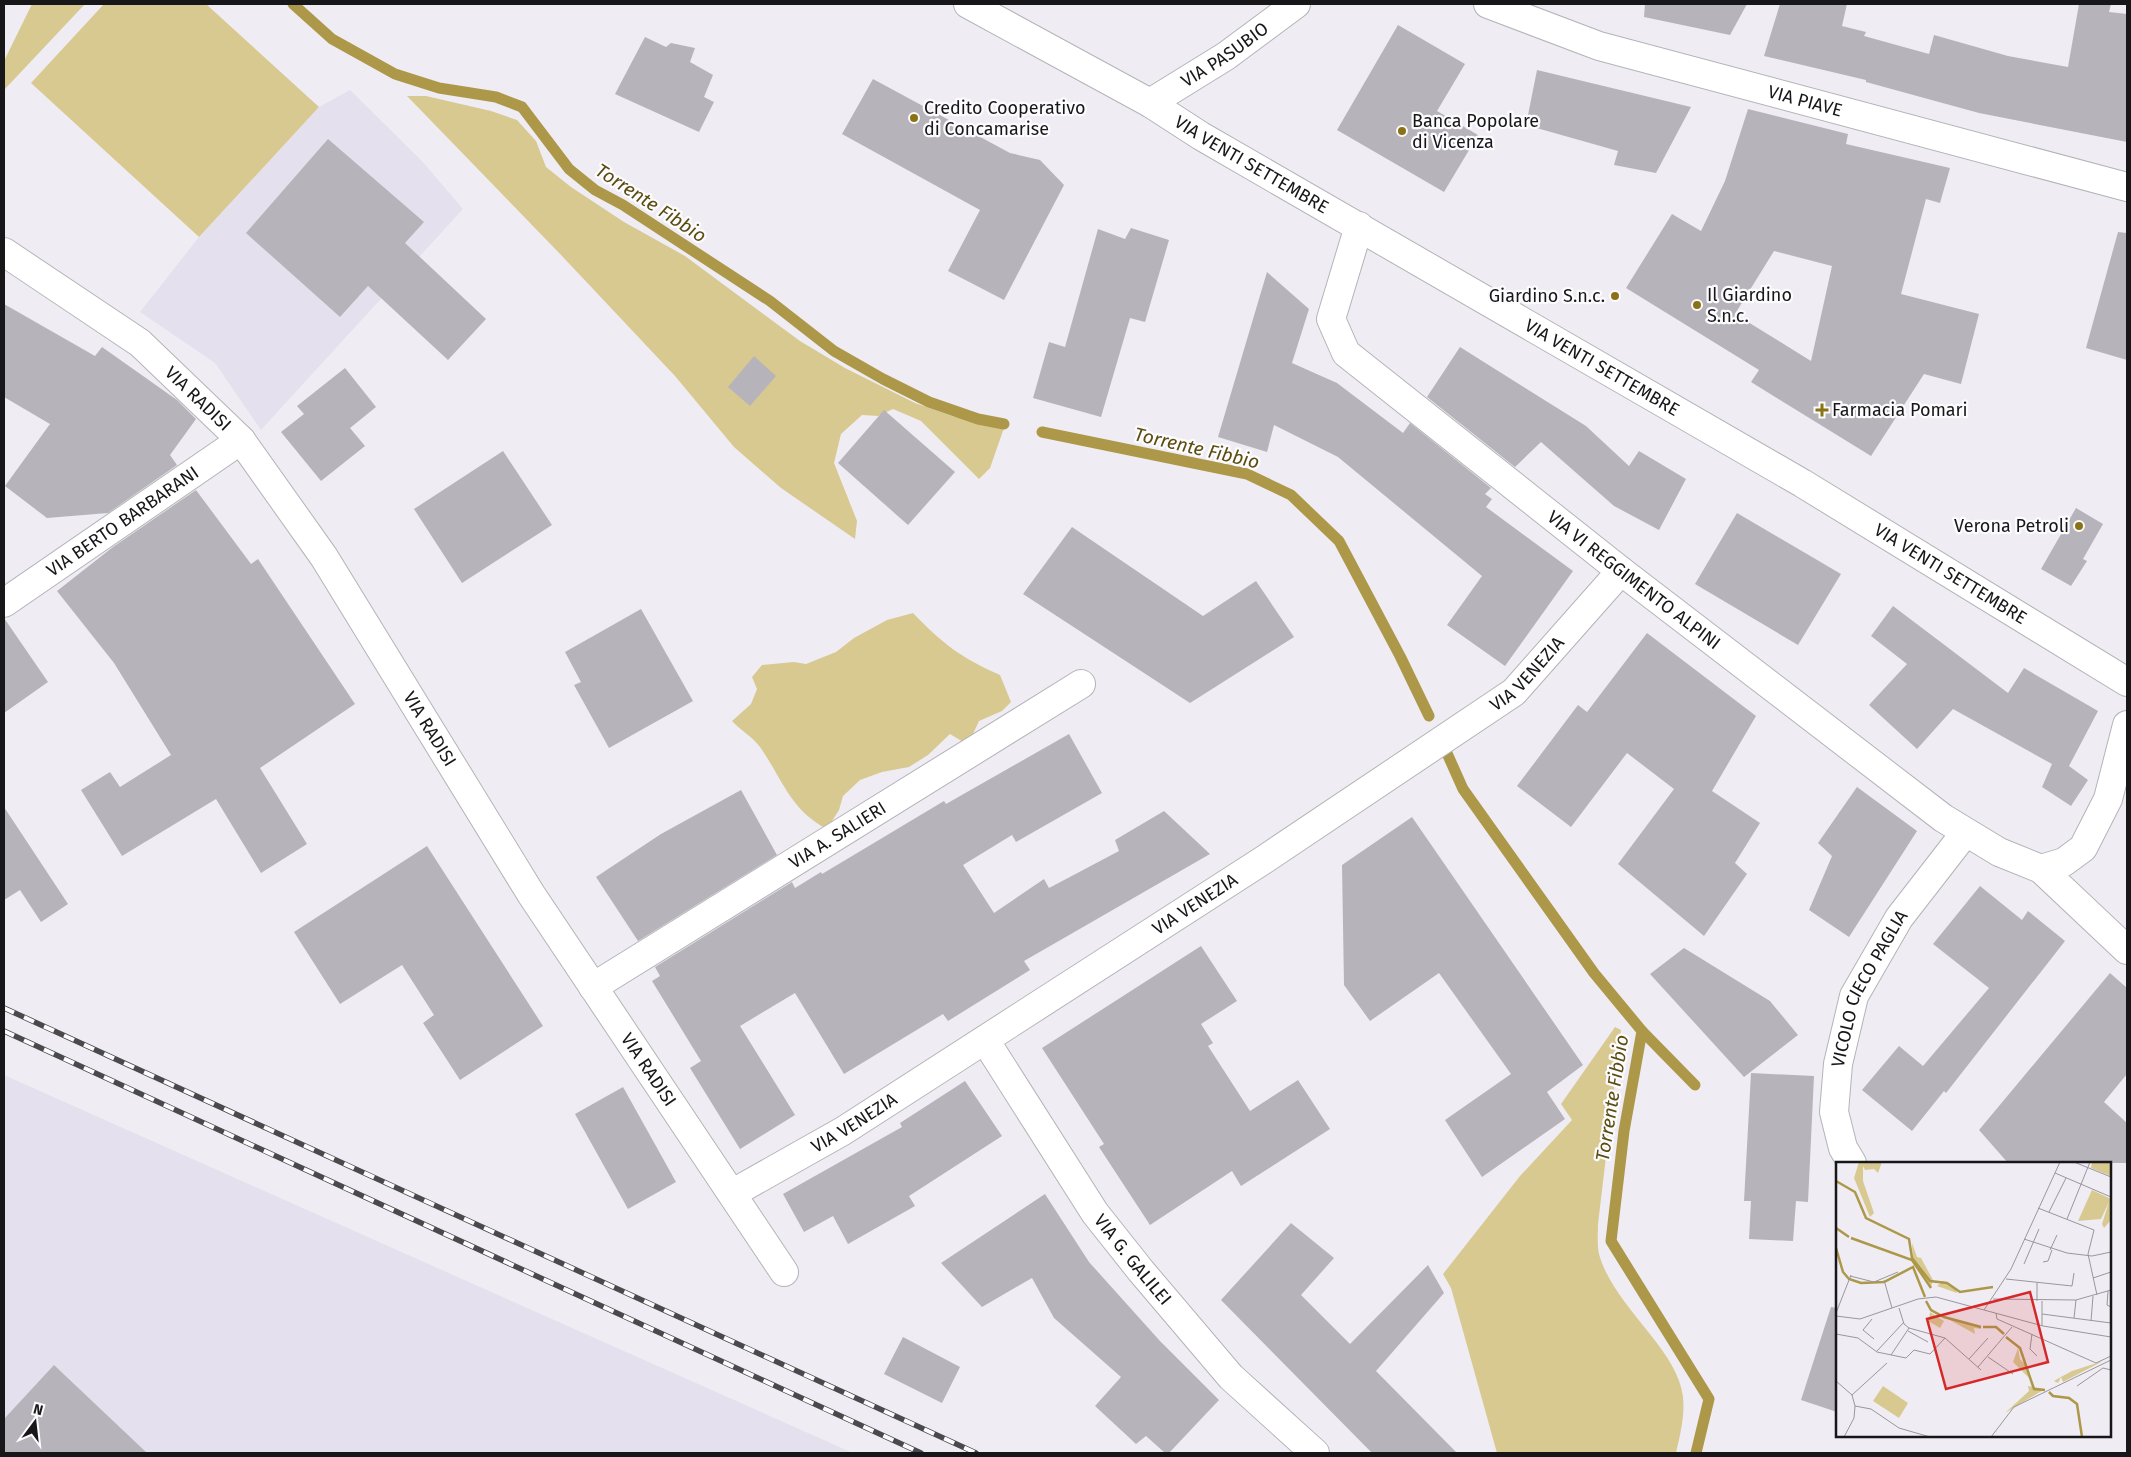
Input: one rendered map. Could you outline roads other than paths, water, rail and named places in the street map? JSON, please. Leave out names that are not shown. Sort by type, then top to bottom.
[{"type":"street","name":"VIA VENTI SETTEMBRE","points":[[968,4],[1150,103],[1201,136],[1360,226],[1802,483],[2127,682]]},
{"type":"street","name":"VIA PASUBIO","points":[[1150,103],[1226,56],[1296,4]]},
{"type":"street","name":"VIA PIAVE","points":[[1488,4],[1599,46],[2127,187]]},
{"type":"street","name":"VIA VI REGGIMENTO ALPINI","points":[[1360,226],[1331,319],[1346,353],[1621,571],[1965,833],[1999,852],[2041,869]]},
{"type":"street","name":"VIA RADISI","points":[[4,252],[140,342],[241,440],[324,557],[526,886],[784,1272]]},
{"type":"street","name":"VIA BERTO BARBARANI","points":[[4,603],[241,440]]},
{"type":"street","name":"VIA VENEZIA","points":[[733,1193],[843,1131],[985,1040],[1262,862],[1514,692],[1621,571]]},
{"type":"street","name":"VIA A. SALIERI","points":[[593,987],[1081,684]]},
{"type":"street","points":[[2127,725],[2108,799],[2083,848],[2064,862],[2041,869],[2127,950]]},
{"type":"street","name":"VICOLO CIECO PAGLIA","points":[[1851,1162],[1843,1148],[1834,1112],[1838,1064],[1854,996],[1899,918],[1965,833]]},
{"type":"street","name":"VIA G. GALILEI","points":[[985,1040],[1095,1213],[1231,1378],[1315,1453]]},
{"type":"waterway","name":"Torrente Fibbio","points":[[293,4],[332,39],[395,74],[439,88],[496,97],[522,107],[569,169],[595,190],[623,205],[770,301],[834,351],[929,402],[978,419],[1004,424]]},
{"type":"waterway","name":"Torrente Fibbio","points":[[1042,432],[1247,474],[1291,495],[1339,541],[1400,656],[1429,716]]},
{"type":"waterway","name":"Torrente Fibbio","points":[[1446,751],[1463,789],[1594,973],[1642,1031],[1624,1131],[1611,1241],[1709,1399],[1696,1453]]},
{"type":"waterway","points":[[1642,1031],[1695,1085]]},
{"type":"railway","points":[[4,1008],[976,1453]]},
{"type":"railway","points":[[4,1031],[921,1453]]},
{"type":"place","name":"Credito Cooperativo di Concamarise","points":[[914,118]]},
{"type":"place","name":"Banca Popolare di Vicenza","points":[[1402,131]]},
{"type":"place","name":"Giardino S.n.c.","points":[[1615,296]]},
{"type":"place","name":"Il Giardino S.n.c.","points":[[1697,305]]},
{"type":"place","name":"Farmacia Pomari","points":[[1822,410]]},
{"type":"place","name":"Verona Petroli","points":[[2079,526]]}]
